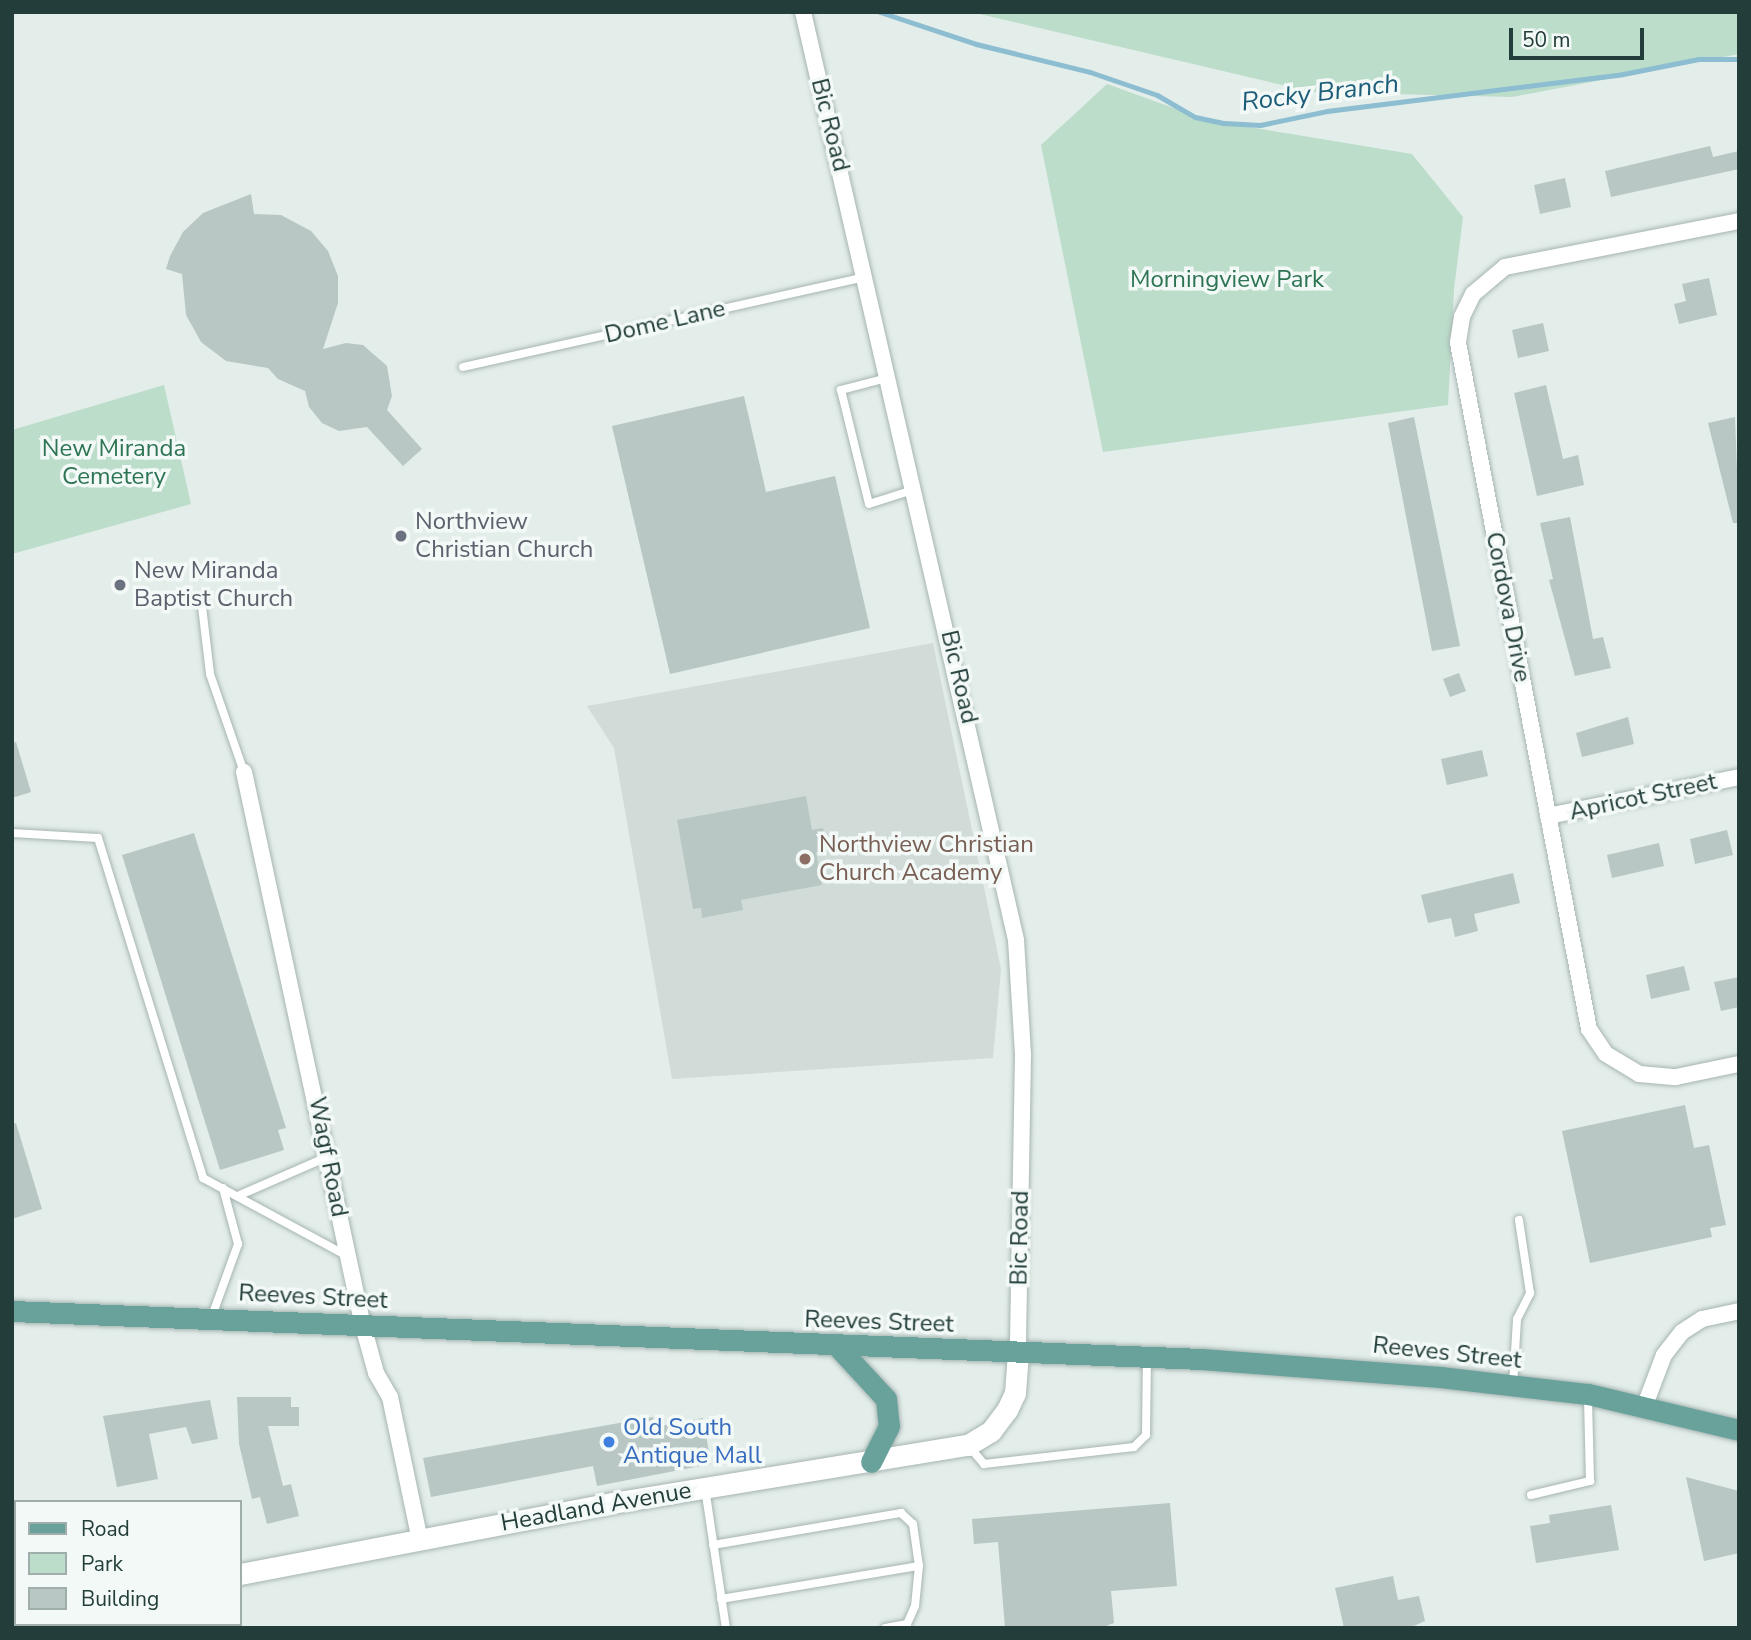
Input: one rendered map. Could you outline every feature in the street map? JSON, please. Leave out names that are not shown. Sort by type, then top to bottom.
[{"type":"main road","name":"Reeves Street","points":[[12,1311],[838,1347],[1147,1357],[1513,1385],[1588,1394],[1645,1405],[1739,1430]]},
{"type":"main road","points":[[838,1347],[886,1399],[888,1426],[871,1462]]},
{"type":"main road","name":"Headland Avenue","points":[[242,1574],[705,1488],[968,1445],[991,1431],[1007,1410],[1015,1393],[1018,1353]]},
{"type":"street","name":"Bic Road","points":[[803,12],[916,489],[1016,940],[1023,1055],[1018,1353]]},
{"type":"street","name":"Cordova Drive","points":[[1739,222],[1518,262],[1482,283],[1462,317],[1459,356],[1584,1015],[1596,1042],[1617,1063],[1651,1077],[1739,1065]]},
{"type":"street","name":"Wagf Road","points":[[244,772],[329,1156],[363,1326],[376,1373],[390,1397],[420,1539]]},
{"type":"street","name":"Apricot Street","points":[[1548,816],[1739,777]]},
{"type":"street","points":[[1645,1405],[1664,1355],[1677,1337],[1702,1319],[1739,1311]]},
{"type":"lane","name":"Dome Lane","points":[[463,367],[867,276]]},
{"type":"lane","points":[[890,377],[841,390],[869,504],[916,489]]},
{"type":"lane","points":[[201,598],[210,674],[244,772]]},
{"type":"lane","points":[[12,833],[98,838],[203,1178],[240,1195],[347,1256]]},
{"type":"lane","points":[[240,1195],[329,1156]]},
{"type":"lane","points":[[211,1319],[238,1244],[223,1188]]},
{"type":"lane","points":[[1513,1385],[1517,1319],[1530,1293],[1519,1220]]},
{"type":"lane","points":[[968,1445],[984,1465],[1134,1447],[1146,1436],[1147,1357]]},
{"type":"lane","points":[[1531,1495],[1590,1482],[1588,1394]]},
{"type":"lane","points":[[705,1488],[726,1628]]},
{"type":"lane","points":[[713,1545],[901,1513],[912,1524],[919,1566],[915,1606],[907,1624],[885,1628]]},
{"type":"lane","points":[[721,1599],[919,1566]]},
{"type":"shaded area","name":"Northview Christian Church Academy","points":[[933,643],[1001,969],[993,1058],[672,1079],[614,748],[587,706]]},
{"type":"green space","points":[[971,12],[1739,12],[1739,54],[1512,97],[1312,92]]},
{"type":"green space","name":"Morningview Park","points":[[1107,84],[1207,120],[1412,154],[1463,217],[1454,289],[1448,405],[1103,452],[1041,145]]},
{"type":"green space","name":"New Miranda Cemetery","points":[[164,385],[191,504],[12,554],[12,430]]},
{"type":"building","points":[[1710,146],[1713,157],[1739,151],[1739,169],[1611,197],[1605,171]]},
{"type":"building","points":[[1565,178],[1571,207],[1540,214],[1534,185]]},
{"type":"building","points":[[251,194],[254,214],[281,215],[311,231],[328,251],[338,276],[338,303],[323,349],[346,343],[363,345],[387,366],[392,396],[387,410],[422,449],[403,466],[367,427],[339,431],[322,423],[309,407],[305,391],[278,379],[268,368],[226,361],[201,342],[186,315],[182,274],[166,269],[170,256],[183,232],[203,213]]},
{"type":"building","points":[[1709,278],[1717,315],[1679,324],[1674,304],[1686,301],[1682,284]]},
{"type":"building","points":[[1543,323],[1549,351],[1518,358],[1512,330]]},
{"type":"building","points":[[1546,385],[1563,459],[1578,455],[1584,485],[1537,496],[1514,393]]},
{"type":"building","points":[[744,396],[766,492],[835,476],[870,628],[670,674],[612,426]]},
{"type":"building","points":[[1414,417],[1460,646],[1432,651],[1388,423]]},
{"type":"building","points":[[1735,417],[1739,523],[1733,523],[1708,423]]},
{"type":"building","points":[[1570,517],[1593,639],[1603,637],[1611,668],[1575,676],[1549,580],[1553,579],[1540,523]]},
{"type":"building","points":[[1459,673],[1466,691],[1450,697],[1443,679]]},
{"type":"building","points":[[1628,717],[1634,744],[1582,757],[1576,733]]},
{"type":"building","points":[[16,742],[31,792],[12,798],[12,743]]},
{"type":"building","points":[[1482,750],[1488,776],[1447,785],[1441,759]]},
{"type":"building","points":[[806,796],[812,830],[823,828],[827,850],[816,852],[822,885],[741,900],[743,910],[702,918],[701,908],[693,909],[677,820]]},
{"type":"building","points":[[1727,830],[1733,855],[1695,864],[1690,839]]},
{"type":"building","points":[[194,833],[286,1128],[278,1130],[284,1150],[220,1170],[122,855]]},
{"type":"building","points":[[1659,843],[1664,866],[1612,878],[1607,855]]},
{"type":"building","points":[[1513,873],[1520,903],[1474,914],[1478,931],[1455,937],[1451,918],[1428,923],[1421,895]]},
{"type":"building","points":[[1684,966],[1690,990],[1651,999],[1646,975]]},
{"type":"building","points":[[1739,977],[1739,1007],[1721,1011],[1714,982]]},
{"type":"building","points":[[1685,1105],[1694,1148],[1709,1145],[1726,1225],[1710,1228],[1712,1237],[1590,1263],[1562,1131]]},
{"type":"building","points":[[16,1123],[42,1209],[12,1219],[12,1124]]},
{"type":"building","points":[[237,1397],[291,1397],[291,1407],[299,1407],[299,1426],[268,1426],[283,1486],[291,1484],[299,1516],[267,1524],[260,1497],[252,1499],[239,1444]]},
{"type":"building","points":[[210,1400],[218,1439],[192,1444],[186,1427],[149,1434],[158,1479],[117,1487],[103,1416]]},
{"type":"building","name":"Old South Antique Mall","points":[[653,1417],[655,1427],[703,1418],[711,1464],[597,1486],[593,1466],[431,1497],[423,1458]]},
{"type":"building","points":[[1686,1477],[1739,1491],[1739,1553],[1704,1561]]},
{"type":"building","points":[[1170,1503],[1177,1586],[1111,1591],[1114,1623],[1101,1628],[1005,1628],[998,1542],[974,1544],[972,1519]]},
{"type":"building","points":[[1611,1505],[1619,1550],[1536,1563],[1530,1526],[1550,1523],[1549,1515]]},
{"type":"building","points":[[1393,1576],[1398,1600],[1419,1596],[1425,1621],[1409,1628],[1344,1628],[1335,1588]]},
{"type":"waterway","name":"Rocky Branch","points":[[880,12],[976,44],[1090,72],[1157,95],[1195,117],[1224,123],[1260,125],[1327,111],[1623,74],[1699,59],[1739,59]]},
{"type":"place","name":"Northview Christian Church","points":[[401,536]]},
{"type":"place","name":"New Miranda Baptist Church","points":[[120,585]]},
{"type":"place","name":"Northview Christian Church Academy","points":[[805,859]]},
{"type":"place","name":"Old South Antique Mall","points":[[609,1442]]}]
